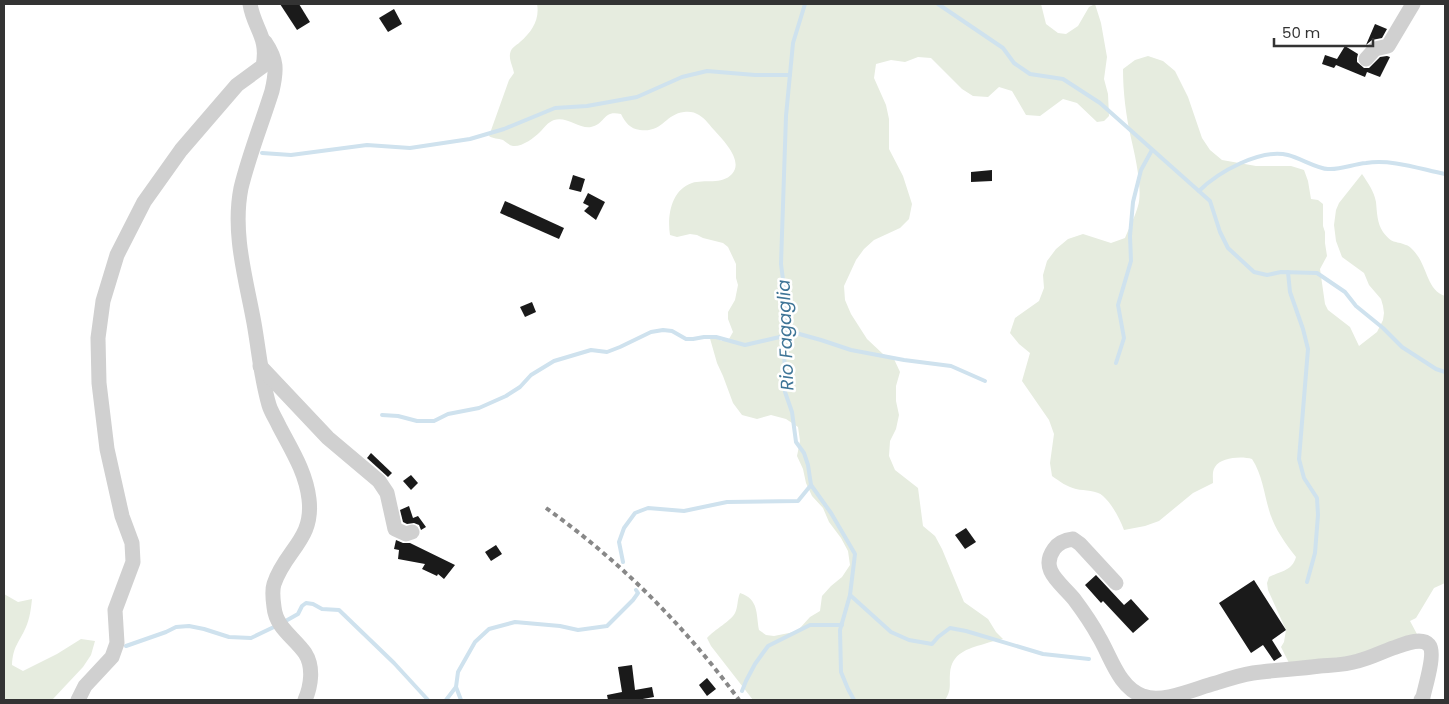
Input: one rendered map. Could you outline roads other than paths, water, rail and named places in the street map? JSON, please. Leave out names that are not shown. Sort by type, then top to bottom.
[{"type":"street","points":[[250,4],[262,36],[276,62],[276,75],[241,189],[238,221],[241,256],[259,365],[270,407],[304,477],[309,500],[306,531],[280,568],[273,586],[274,609],[280,625],[305,654],[311,670],[309,691],[305,700]]},
{"type":"street","points":[[1366,58],[1375,49],[1388,46],[1413,4]]},
{"type":"street","points":[[78,700],[85,686],[112,656],[117,643],[115,610],[133,562],[132,543],[122,516],[109,457],[99,384],[98,338],[103,301],[117,255],[144,202],[180,150],[238,85],[263,66],[264,45],[262,36]]},
{"type":"street","points":[[259,365],[328,438],[380,480],[387,493],[395,529],[406,534],[412,532]]},
{"type":"street","points":[[1116,583],[1080,544],[1073,539],[1065,540],[1057,545],[1050,555],[1048,565],[1050,572],[1085,615],[1100,638],[1119,676],[1132,692],[1142,696],[1151,699],[1164,697],[1251,674],[1356,662],[1417,641],[1429,645],[1432,658],[1421,700]]},
{"type":"waterway","name":"Rio Fagaglia","points":[[623,562],[619,542],[624,528],[635,513],[648,508],[684,511],[727,502],[798,501],[811,485],[804,453],[796,442],[792,412],[785,392],[784,336],[787,311],[781,264],[786,116],[793,43],[805,4]]},
{"type":"waterway","points":[[938,4],[1003,48],[1014,63],[1030,74],[1063,79],[1100,103],[1210,201],[1220,232],[1228,248],[1254,272],[1267,275],[1281,272],[1317,273],[1345,292],[1356,306],[1383,328],[1402,347],[1436,369],[1445,372]]},
{"type":"waterway","points":[[262,153],[291,155],[367,145],[410,148],[470,139],[504,129],[555,108],[587,106],[637,97],[682,77],[707,71],[755,75],[790,75]]},
{"type":"waterway","points":[[1116,363],[1124,338],[1118,305],[1131,261],[1130,236],[1133,202],[1141,170],[1152,150]]},
{"type":"waterway","points":[[1199,191],[1217,176],[1240,163],[1265,155],[1277,154],[1293,156],[1324,169],[1338,169],[1361,164],[1386,162],[1445,174]]},
{"type":"waterway","points":[[1288,272],[1290,292],[1308,349],[1299,459],[1304,478],[1317,498],[1318,515],[1315,553],[1307,582]]},
{"type":"waterway","points":[[785,330],[851,350],[904,360],[951,366],[985,381]]},
{"type":"waterway","points":[[382,415],[398,416],[417,421],[434,421],[448,414],[479,408],[506,396],[520,387],[531,375],[554,361],[591,350],[607,352],[651,332],[672,331],[686,339],[716,337],[745,345],[784,336]]},
{"type":"waterway","points":[[811,485],[831,513],[855,554],[850,595],[840,630],[841,672],[854,700]]},
{"type":"waterway","points":[[461,700],[456,687],[458,672],[475,642],[489,629],[515,622],[560,626],[578,630],[607,626],[633,600],[638,593],[636,590]]},
{"type":"waterway","points":[[850,595],[891,632],[909,640],[932,644],[950,628],[1043,654],[1089,659]]},
{"type":"waterway","points":[[282,623],[298,614],[306,603],[313,604],[322,609],[339,610],[394,663],[428,700]]},
{"type":"waterway","points":[[742,691],[755,664],[768,646],[810,625],[842,625]]},
{"type":"waterway","points":[[126,646],[176,627],[189,626],[229,637],[251,638],[276,626]]},
{"type":"waterway","points":[[446,700],[456,687]]},
{"type":"railway","points":[[546,508],[600,550],[650,596],[696,646],[739,700]]}]
